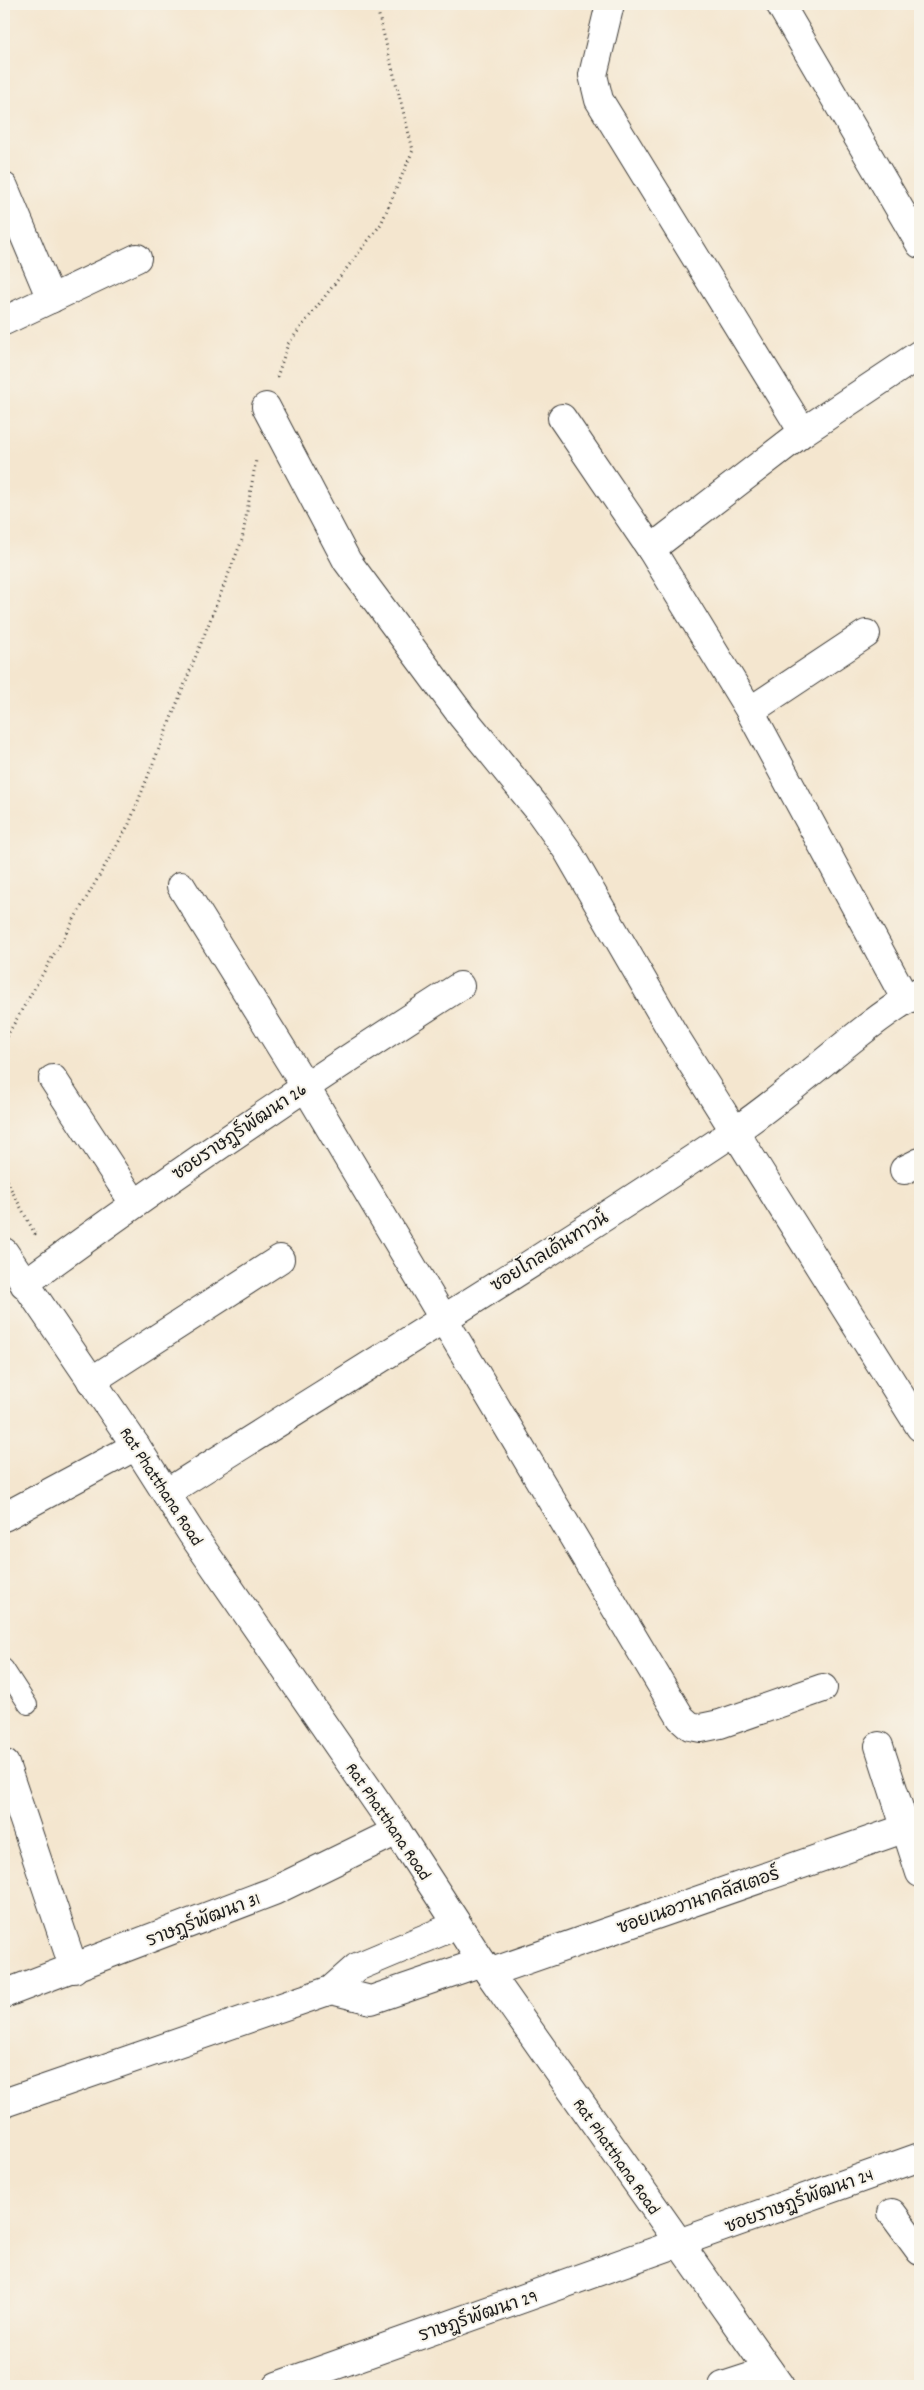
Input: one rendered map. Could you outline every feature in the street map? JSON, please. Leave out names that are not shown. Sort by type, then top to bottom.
[{"type":"street","points":[[610,4],[592,75],[600,100],[803,432]]},
{"type":"street","points":[[780,4],[920,244]]},
{"type":"street","points":[[4,187],[51,299]]},
{"type":"street","points":[[4,321],[137,258]]},
{"type":"street","points":[[652,550],[803,432],[920,354]]},
{"type":"street","points":[[266,407],[347,561],[462,716],[537,808],[567,850],[673,1032],[920,1427]]},
{"type":"street","points":[[562,418],[652,550],[750,711],[913,996]]},
{"type":"street","points":[[750,711],[866,634]]},
{"type":"street","points":[[181,886],[304,1086],[681,1718],[690,1726],[701,1728],[720,1724],[822,1688]]},
{"type":"street","name":"ซอยราษฎร์พัฒนา 26","points":[[24,1284],[134,1203],[304,1086],[460,986]]},
{"type":"street","name":"ซอยโกลเด้นทาวน์","points":[[166,1493],[443,1319],[735,1131],[754,1118],[840,1048],[913,996]]},
{"type":"street","points":[[53,1079],[134,1203]]},
{"type":"street","name":"Rat Phatthana Road","points":[[5,1254],[396,1831],[486,1968],[678,2244],[775,2378]]},
{"type":"street","points":[[90,1381],[280,1259]]},
{"type":"street","points":[[4,1517],[136,1446]]},
{"type":"street","points":[[879,1746],[920,1873]]},
{"type":"street","points":[[5,1764],[74,1969]]},
{"type":"street","name":"ซอยเนอวานาคลัสเตอร์","points":[[331,1990],[370,2000],[486,1968],[906,1828]]},
{"type":"street","name":"ราษฎร์พัฒนา 31","points":[[4,1994],[74,1969],[274,1891],[396,1831]]},
{"type":"street","points":[[4,2103],[331,1990],[357,1966],[457,1925]]},
{"type":"street","name":"ซอยราษฎร์พัฒนา 24","points":[[678,2244],[920,2156]]},
{"type":"street","points":[[892,2213],[920,2251]]},
{"type":"street","name":"ราษฎร์พัฒนา 29","points":[[277,2386],[678,2244]]},
{"type":"street","points":[[723,2386],[775,2378]]},
{"type":"lane","points":[[4,1668],[28,1705]]},
{"type":"path","points":[[266,407],[288,344],[381,224],[413,150],[376,4]]},
{"type":"path","points":[[4,1041],[129,824],[242,540],[258,454]]},
{"type":"path","points":[[4,1176],[35,1234],[5,1254]]}]
